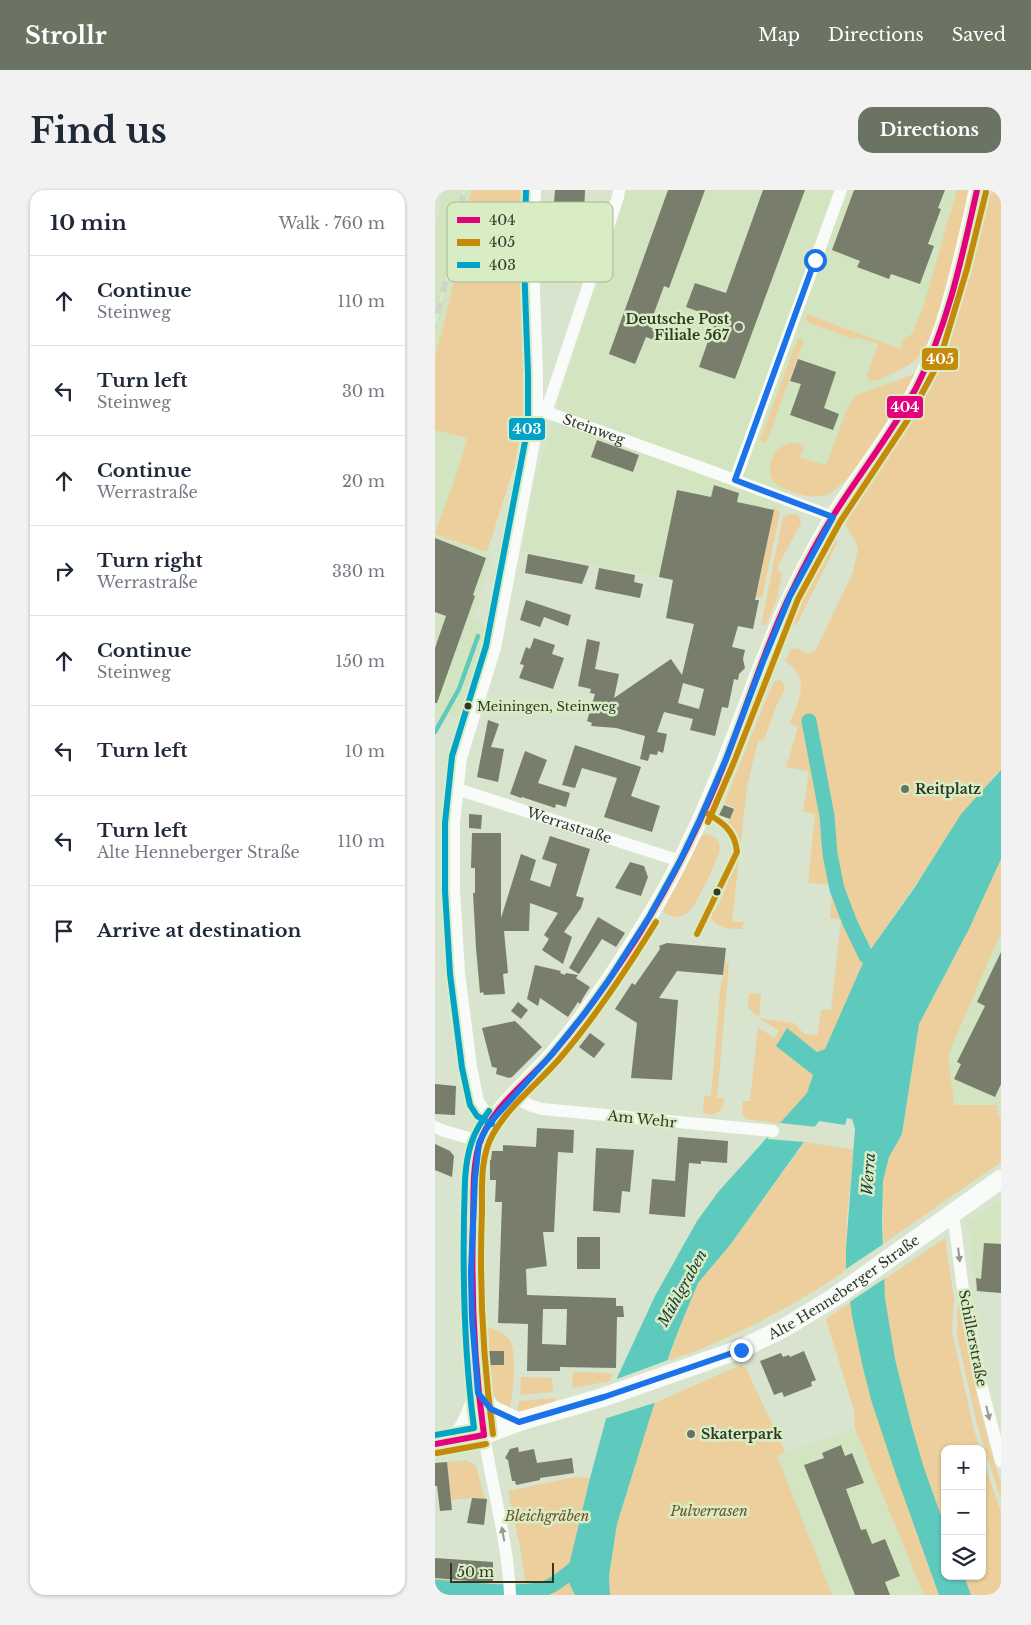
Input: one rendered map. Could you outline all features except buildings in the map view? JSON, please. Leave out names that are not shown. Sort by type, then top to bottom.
[{"type":"main road","name":"Alte Henneberger Straße","points":[[443,1443],[484,1436],[518,1422],[604,1397],[747,1347],[784,1328],[835,1297],[1001,1179]]},
{"type":"main road","points":[[443,1443],[461,1434],[478,1394],[491,1409],[518,1422]]},
{"type":"street","points":[[613,213],[619,196],[619,190]]},
{"type":"street","points":[[735,480],[841,190]]},
{"type":"street","points":[[509,1589],[504,1545],[478,1394],[472,1318],[471,1272],[475,1178],[480,1140],[496,1116],[552,1054],[608,981],[649,917],[680,861],[726,759],[790,596],[833,517],[900,416],[931,360],[959,266],[977,190]]},
{"type":"street","points":[[534,282],[542,411]]},
{"type":"street","points":[[496,1116],[483,1109],[478,1101],[471,1067],[459,973],[454,882],[454,823],[457,789],[461,758],[495,648],[533,448],[542,411],[588,282]]},
{"type":"street","name":"Steinweg","points":[[542,411],[833,517]]},
{"type":"street","name":"Werrastraße","points":[[457,789],[680,861]]},
{"type":"street","name":"Am Wehr","points":[[513,1096],[531,1106],[542,1109],[773,1131]]},
{"type":"street","points":[[435,1127],[453,1134],[480,1140]]},
{"type":"street","name":"Schillerstraße","points":[[945,1219],[964,1297],[981,1384],[1001,1461]]},
{"type":"shaded area","points":[[443,190],[471,190],[469,202],[447,202],[447,282],[453,282],[435,358],[435,234]]},
{"type":"shaded area","points":[[625,190],[959,190],[924,312],[886,395],[835,472],[789,486],[777,513],[761,596],[522,551],[534,485],[548,435],[598,282],[613,282],[613,235],[622,207]]},
{"type":"shaded area","points":[[435,430],[467,438],[461,463],[449,493],[482,551],[492,556],[472,619],[486,628],[459,717],[445,713],[435,736]]},
{"type":"shaded area","points":[[1001,932],[1001,1162],[948,1157],[948,1055]]},
{"type":"shaded area","points":[[1001,1199],[1001,1294],[976,1292],[968,1222]]},
{"type":"shaded area","points":[[855,1428],[924,1595],[832,1595],[777,1456]]},
{"type":"green space","points":[[471,190],[529,190],[528,202],[469,202]]},
{"type":"green space","points":[[957,190],[968,190],[949,281],[933,330],[924,349],[914,361],[880,379],[869,380],[867,376],[878,344],[855,337],[854,339],[809,323],[806,320],[807,314],[900,349],[904,339],[912,334],[923,308]]},
{"type":"green space","points":[[985,190],[1001,190],[1001,770],[996,774],[934,858],[866,956],[825,1049],[817,1052],[787,1029],[777,1045],[813,1075],[807,1093],[781,1124],[746,1119],[742,1113],[743,1101],[750,1101],[758,1027],[774,1038],[779,1031],[759,1018],[794,1023],[804,1034],[817,1035],[821,1010],[831,1010],[841,920],[830,918],[833,885],[808,883],[815,814],[803,812],[809,771],[786,767],[798,727],[790,723],[799,697],[801,682],[793,668],[785,661],[791,649],[796,648],[809,654],[815,651],[852,575],[858,550],[856,542],[847,528],[845,517],[910,416],[940,357],[951,325]]},
{"type":"green space","points":[[453,282],[527,282],[530,416],[520,433],[515,464],[487,552],[435,534],[467,438],[435,430],[435,358]]},
{"type":"green space","points":[[798,338],[804,340],[766,443],[760,440]]},
{"type":"green space","points":[[915,374],[900,402],[864,458],[851,474],[829,494],[820,496],[801,495],[775,483],[770,473],[770,467],[773,456],[780,448],[792,443],[804,445],[800,458],[826,465],[847,409],[857,395]]},
{"type":"green space","points":[[774,507],[780,512],[762,598],[713,588],[758,588]]},
{"type":"green space","points":[[791,514],[798,516],[801,523],[777,568],[782,574],[777,599],[766,625],[761,625],[782,522],[784,517]]},
{"type":"green space","points":[[834,535],[837,538],[837,543],[797,624],[793,626],[789,624],[804,590]]},
{"type":"green space","points":[[771,676],[772,680],[720,807],[716,805],[767,679]]},
{"type":"green space","points":[[780,680],[785,689],[764,740],[758,741],[747,787],[732,921],[744,922],[742,929],[725,928],[714,922],[711,918],[713,910],[715,911],[727,887],[723,884],[736,854],[737,846],[733,831],[728,824],[735,808],[724,803],[770,690],[775,681]]},
{"type":"green space","points":[[705,834],[713,836],[718,840],[720,846],[719,854],[705,886],[691,909],[681,916],[675,917],[664,912],[664,907],[700,837]]},
{"type":"green space","points":[[1001,859],[1001,932],[948,1055],[954,1105],[997,1105],[996,1110],[1001,1119],[1001,1162],[883,1244],[883,1181],[889,1157],[902,1134],[919,1024],[969,929]]},
{"type":"green space","points":[[725,963],[729,963],[717,1098],[725,1099],[721,1110],[712,1115],[703,1113],[704,1096],[711,1096],[721,981],[723,981]]},
{"type":"green space","points":[[749,993],[761,994],[759,1018],[748,1008]]},
{"type":"green space","points":[[805,1142],[854,1150],[847,1215],[846,1270],[795,1303],[759,1322],[704,1348],[668,1361],[698,1283],[730,1245]]},
{"type":"green space","points":[[945,1238],[954,1299],[952,1332],[979,1445],[941,1445],[941,1580],[986,1580],[986,1468],[1001,1512],[1001,1595],[924,1595],[855,1428],[854,1410],[826,1319]]},
{"type":"green space","points":[[959,1304],[977,1396],[1001,1483],[1001,1500],[986,1453],[986,1445],[983,1445],[978,1428],[957,1335]]},
{"type":"green space","points":[[489,1327],[505,1335],[512,1344],[514,1373],[509,1410],[499,1403],[490,1390],[485,1328]]},
{"type":"green space","name":"Pulverrasen","points":[[741,1365],[746,1368],[785,1452],[777,1456],[832,1595],[610,1595],[609,1576],[617,1524],[654,1403]]},
{"type":"green space","points":[[573,1372],[613,1373],[610,1381],[572,1388]]},
{"type":"green space","points":[[521,1377],[552,1378],[553,1392],[520,1395]]},
{"type":"green space","points":[[554,1398],[556,1403],[523,1411],[517,1410],[519,1401]]},
{"type":"green space","points":[[467,1460],[476,1466],[485,1499],[451,1500],[447,1462]]},
{"type":"green space","name":"Bleichgräben","points":[[575,1477],[590,1478],[568,1569],[564,1573],[575,1595],[435,1595],[435,1578],[492,1583],[525,1582],[522,1557],[508,1491]]},
{"type":"water","points":[[1001,770],[1001,859],[969,929],[919,1024],[902,1134],[889,1157],[883,1181],[882,1223],[885,1298],[895,1359],[924,1468],[941,1516],[941,1580],[965,1580],[971,1595],[939,1595],[872,1403],[852,1316],[846,1270],[855,1129],[852,1119],[847,1118],[845,1125],[819,1121],[730,1245],[698,1283],[670,1353],[617,1524],[609,1576],[610,1595],[575,1595],[564,1576],[568,1569],[617,1378],[655,1296],[697,1221],[719,1191],[807,1093],[813,1075],[776,1046],[787,1028],[817,1052],[825,1049],[866,956],[915,887],[961,814]]},
{"type":"pier","points":[[780,1123],[817,1127],[805,1142],[767,1139]]},
{"type":"pier","points":[[885,1243],[887,1277],[848,1303],[843,1271]]},
{"type":"pier","points":[[671,1359],[657,1402],[604,1419],[614,1380]]},
{"type":"waterway","points":[[435,732],[459,689],[478,636]]},
{"type":"waterway","points":[[809,721],[827,816],[830,854],[837,889],[850,923],[866,956]]},
{"type":"waterway","points":[[435,1587],[475,1591],[531,1591],[543,1589],[558,1582],[579,1565]]},
{"type":"railway","points":[[462,202],[464,190]]},
{"type":"railway","points":[[435,324],[447,277]]},
{"type":"transit line","name":"403","points":[[526,190],[526,202]]},
{"type":"transit line","name":"404","points":[[484,1435],[476,1355],[472,1275],[475,1163],[484,1132],[501,1107],[552,1054],[597,996],[638,936],[675,871],[698,826],[718,780],[757,675],[795,585],[827,525],[907,405],[927,364],[953,291],[977,190]]},
{"type":"transit line","name":"405","points":[[708,822],[734,762],[798,599],[840,522],[907,421],[939,362],[967,269],[986,192]]},
{"type":"transit line","name":"403","points":[[492,1124],[477,1116],[470,1105],[462,1068],[450,974],[445,891],[445,823],[452,756],[486,646],[528,426],[525,282]]},
{"type":"transit line","name":"405","points":[[697,934],[737,852],[734,838],[727,828],[705,812]]},
{"type":"transit line","name":"405","points":[[493,1434],[484,1351],[481,1267],[482,1182],[486,1152],[493,1134],[500,1123],[516,1103],[561,1057],[587,1025],[623,974],[656,922]]},
{"type":"transit line","name":"403","points":[[435,1435],[474,1428],[464,1304],[465,1179],[471,1143],[478,1127],[489,1111]]},
{"type":"transit line","name":"404","points":[[435,1444],[484,1435]]},
{"type":"transit line","name":"405","points":[[437,1453],[486,1444]]},
{"type":"place","name":"Deutsche Post Filiale 567","points":[[739,327]]},
{"type":"place","name":"Meiningen, Steinweg","points":[[468,706]]},
{"type":"place","name":"Reitplatz","points":[[905,789]]},
{"type":"place","name":"Skaterpark","points":[[691,1434]]},
{"type":"route","points":[[741,1350],[604,1397],[519,1422],[491,1409],[485,1404],[478,1393],[472,1318],[471,1272],[476,1161],[479,1143],[486,1129],[505,1105],[552,1054],[585,1013],[649,917],[680,861],[700,819],[726,759],[790,596],[833,517],[735,480],[815,260]]},
{"type":"water label","name":"Werra","points":[[868,1174]]},
{"type":"water label","name":"Mühlgraben","points":[[682,1288]]}]
